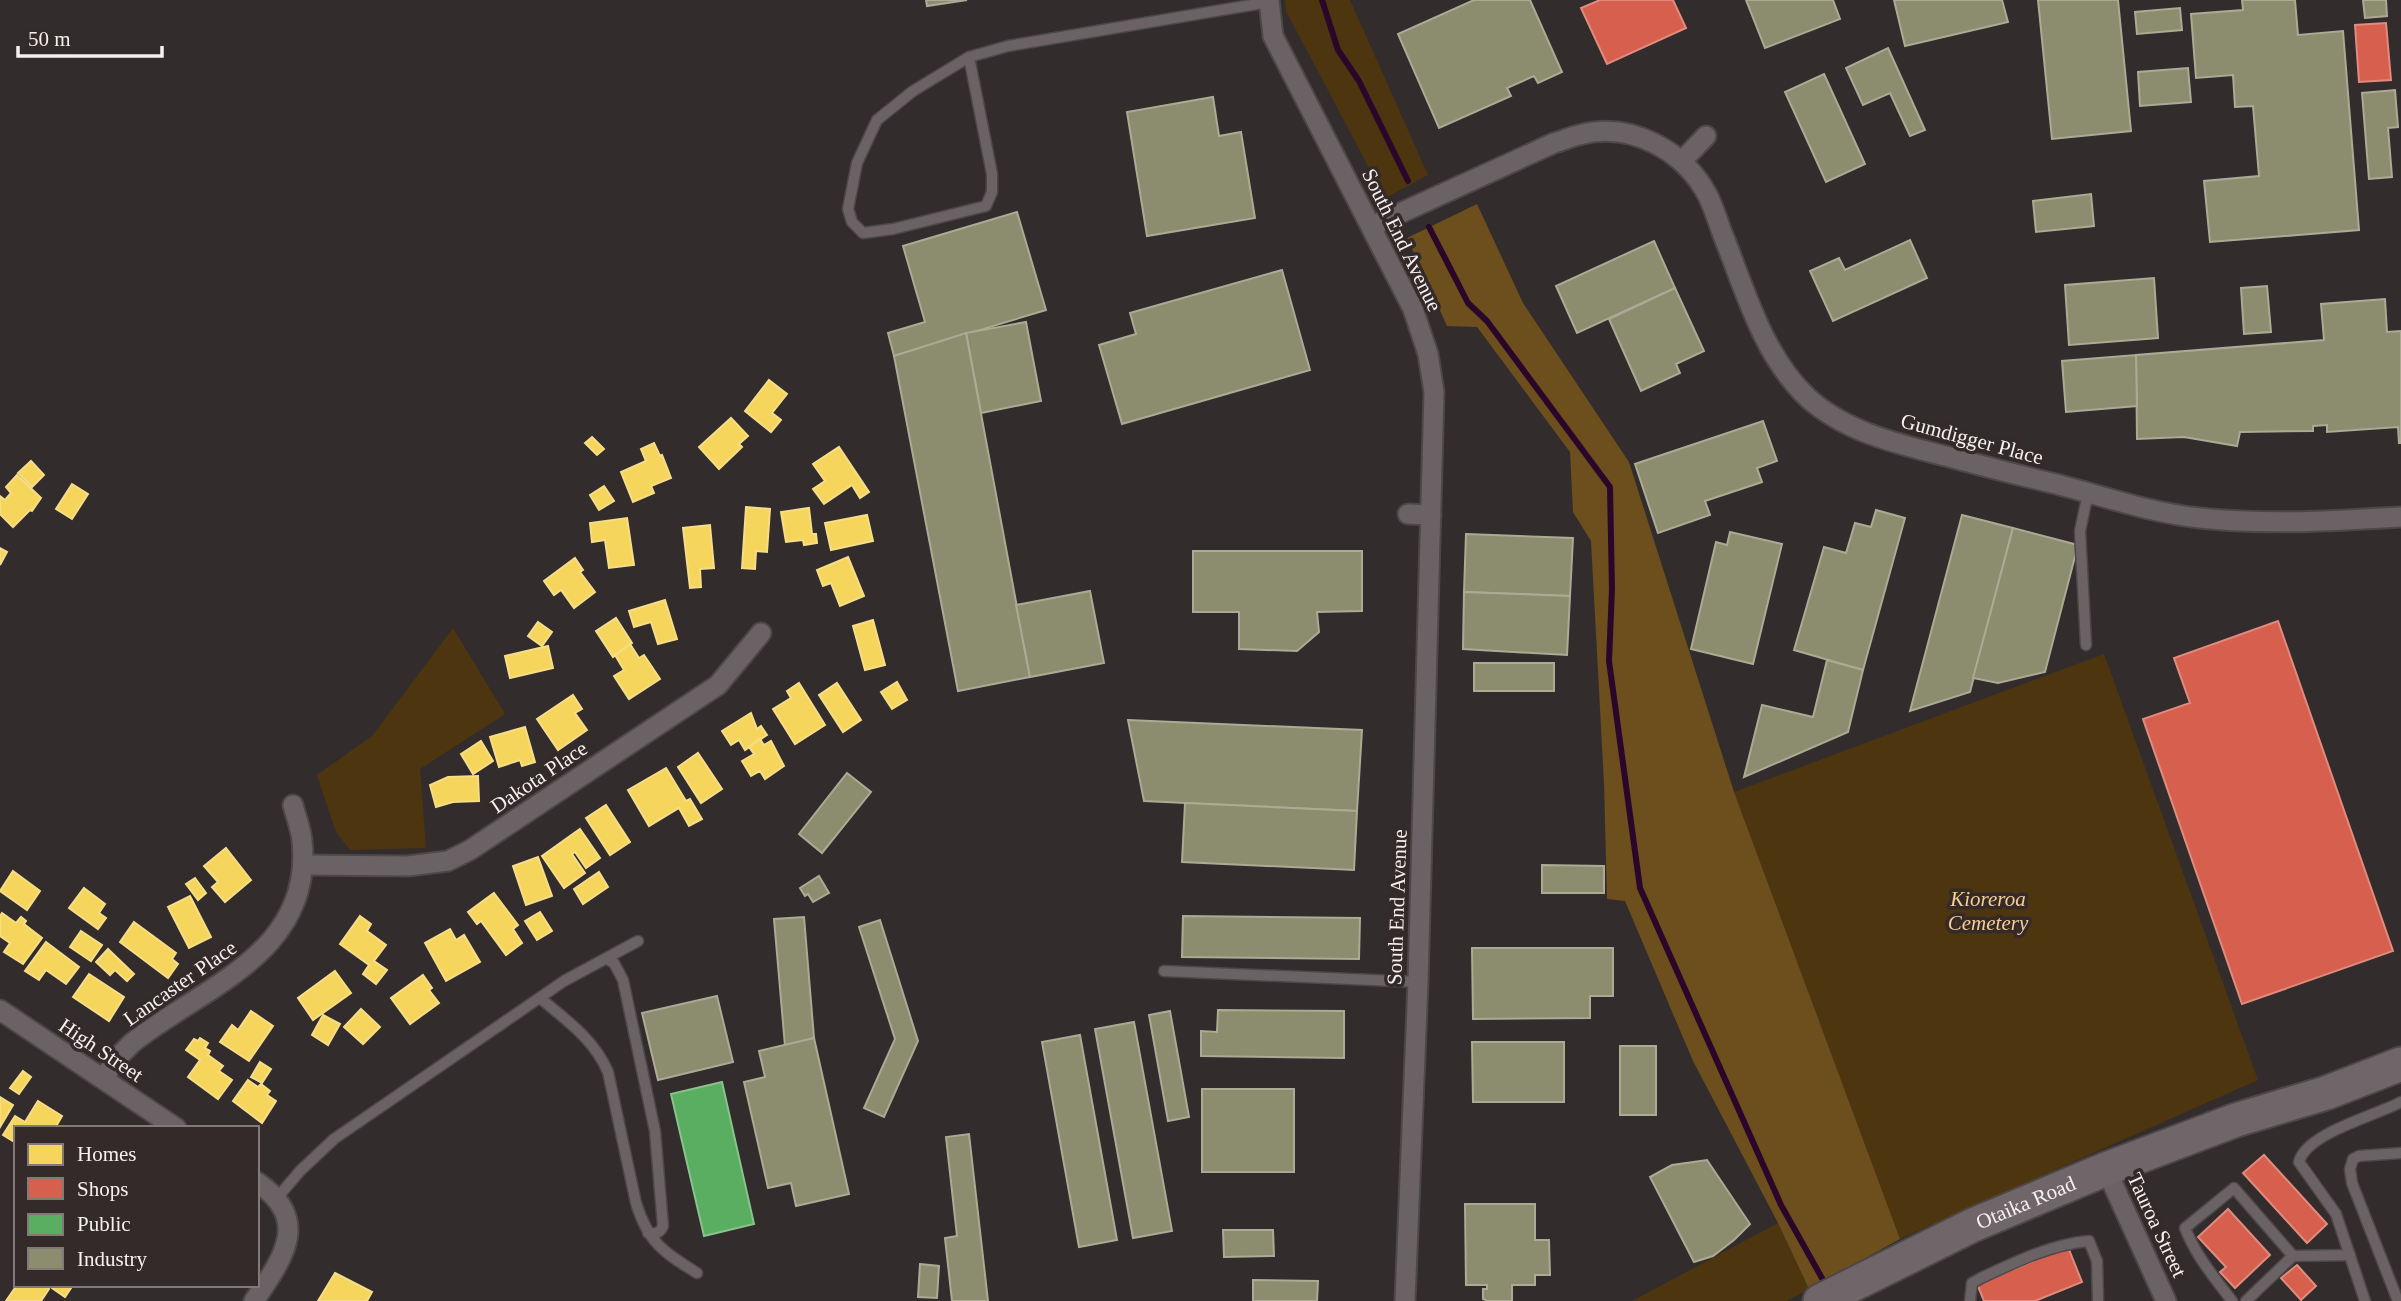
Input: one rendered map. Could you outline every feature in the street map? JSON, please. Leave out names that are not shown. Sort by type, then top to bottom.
[{"type":"highway","name":"Otaika Road","points":[[2236,1120],[2316,1076],[2401,1039]]},
{"type":"highway","name":"Otaika Road","points":[[1829,1296],[1973,1225],[2106,1169],[2236,1120],[2326,1093],[2401,1064]]},
{"type":"street","name":"South End Avenue","points":[[1269,1],[1273,36],[1413,309],[1428,354],[1434,392],[1418,982],[1405,1301]]},
{"type":"street","name":"Gumdigger Place","points":[[1372,226],[1581,134],[1606,132],[1631,135],[1667,149],[1697,178],[1708,196],[1749,300],[1788,377],[1809,398],[1860,431],[1911,447],[2140,506],[2197,517],[2253,522],[2401,517]]},
{"type":"street","points":[[1682,161],[1706,136]]},
{"type":"street","points":[[1408,514],[1431,515]]},
{"type":"street","name":"Dakota Place","points":[[303,865],[408,866],[448,861],[471,850],[718,685],[761,633]]},
{"type":"street","name":"Lancaster Place","points":[[103,1078],[120,1055],[145,1034],[242,970],[268,947],[279,932],[300,885],[303,865],[302,840],[293,805]]},
{"type":"street","name":"High Street","points":[[0,1010],[173,1126]]},
{"type":"street","name":"Tauroa Street","points":[[2106,1169],[2166,1301]]},
{"type":"street","points":[[254,1301],[282,1256],[287,1242],[284,1207],[278,1198],[259,1184]]},
{"type":"lane","points":[[969,57],[992,174],[992,192],[986,205],[893,229],[863,233],[852,222],[848,209],[857,163],[877,120],[913,91],[969,57],[1008,46],[1269,1]]},
{"type":"lane","points":[[2086,645],[2080,531],[2088,492]]},
{"type":"lane","points":[[278,1198],[300,1171],[334,1139],[591,964],[607,959],[638,941]]},
{"type":"lane","points":[[607,959],[614,963],[623,980],[655,1131],[663,1226],[655,1234],[648,1233]]},
{"type":"lane","points":[[1164,971],[1418,982]]},
{"type":"lane","points":[[540,998],[578,1030],[601,1056],[608,1072],[636,1203],[648,1233],[664,1253],[697,1273]]},
{"type":"lane","points":[[2365,1301],[2336,1214],[2299,1162],[2301,1155],[2325,1135],[2401,1102]]},
{"type":"lane","points":[[2398,1301],[2352,1183],[2350,1169],[2353,1159],[2360,1156],[2401,1153]]},
{"type":"lane","points":[[2232,1301],[2213,1279],[2185,1228],[2234,1188],[2293,1256]]},
{"type":"lane","points":[[1970,1301],[1972,1283],[1981,1278],[2048,1251],[2089,1241],[2097,1261],[2098,1301]]},
{"type":"lane","points":[[2246,1301],[2293,1256],[2350,1255]]},
{"type":"green space","points":[[1285,0],[1350,0],[1428,175],[1385,198],[1286,11]]},
{"type":"green space","points":[[453,628],[505,714],[420,769],[426,848],[350,850],[336,832],[317,775],[372,736]]},
{"type":"green space","name":"Kioreroa Cemetery","points":[[2104,654],[2258,1080],[1900,1239],[1734,792]]},
{"type":"green space","points":[[1778,1223],[1809,1289],[1787,1301],[1632,1301]]},
{"type":"shaded area","points":[[1477,204],[1523,303],[1629,462],[1734,792],[1900,1239],[1809,1289],[1778,1223],[1693,1061],[1625,901],[1607,899],[1604,783],[1591,541],[1573,512],[1570,452],[1477,327],[1447,326],[1407,238]]},
{"type":"building: Homes","points":[[769,380],[787,394],[772,413],[781,420],[771,432],[745,411]]},
{"type":"building: Homes","points":[[731,418],[748,436],[739,444],[742,447],[719,469],[699,447]]},
{"type":"building: Homes","points":[[592,437],[604,449],[597,455],[585,443]]},
{"type":"building: Homes","points":[[654,443],[671,478],[651,486],[654,493],[633,502],[621,472],[646,461],[641,449]]},
{"type":"building: Homes","points":[[839,447],[869,492],[860,498],[852,485],[824,504],[813,489],[825,481],[813,464]]},
{"type":"building: Homes","points":[[31,461],[44,475],[32,487],[18,473]]},
{"type":"building: Homes","points":[[17,475],[41,498],[32,511],[13,527],[0,514],[0,496],[5,500],[11,493],[6,487]]},
{"type":"building: Homes","points":[[72,484],[88,494],[72,519],[56,509]]},
{"type":"building: Homes","points":[[604,486],[614,501],[599,510],[590,495]]},
{"type":"building: Homes","points":[[746,507],[770,509],[767,552],[756,551],[755,569],[742,568]]},
{"type":"building: Homes","points":[[809,508],[812,534],[816,534],[817,543],[804,545],[803,540],[786,542],[781,512]]},
{"type":"building: Homes","points":[[867,515],[873,541],[831,550],[825,523]]},
{"type":"building: Homes","points":[[627,518],[634,565],[609,568],[605,540],[592,542],[590,523]]},
{"type":"building: Homes","points":[[710,525],[714,568],[700,569],[701,587],[690,588],[683,528]]},
{"type":"building: Homes","points":[[0,548],[7,552],[0,565]]},
{"type":"building: Homes","points":[[848,557],[864,596],[840,606],[831,583],[823,586],[817,570]]},
{"type":"building: Homes","points":[[575,558],[583,570],[580,572],[595,592],[574,608],[561,590],[554,595],[544,581]]},
{"type":"building: Homes","points":[[665,600],[677,639],[658,644],[651,622],[634,627],[629,611]]},
{"type":"building: Homes","points":[[616,618],[632,643],[613,657],[596,631]]},
{"type":"building: Homes","points":[[873,620],[885,665],[865,670],[853,626]]},
{"type":"building: Homes","points":[[538,622],[552,632],[542,646],[528,636]]},
{"type":"building: Homes","points":[[630,644],[639,658],[644,655],[660,679],[629,699],[614,676],[624,670],[615,655]]},
{"type":"building: Homes","points":[[548,646],[553,668],[510,678],[505,656]]},
{"type":"building: Homes","points":[[897,682],[907,700],[892,709],[881,692]]},
{"type":"building: Homes","points":[[799,683],[825,725],[795,744],[773,709],[791,698],[787,691]]},
{"type":"building: Homes","points":[[837,683],[861,720],[843,732],[819,695]]},
{"type":"building: Homes","points":[[573,695],[582,709],[575,713],[587,730],[558,750],[537,719]]},
{"type":"building: Homes","points":[[751,713],[757,729],[761,726],[767,735],[745,750],[739,740],[731,745],[722,731]]},
{"type":"building: Homes","points":[[525,727],[535,762],[522,766],[520,760],[499,767],[490,737]]},
{"type":"building: Homes","points":[[760,739],[764,745],[771,741],[784,766],[765,779],[760,771],[751,776],[742,761],[754,754],[749,747]]},
{"type":"building: Homes","points":[[481,741],[493,761],[473,774],[461,754]]},
{"type":"building: Homes","points":[[698,753],[722,789],[701,803],[678,767]]},
{"type":"building: Homes","points":[[666,768],[686,801],[690,799],[702,819],[689,826],[679,808],[649,826],[628,790]]},
{"type":"building: Homes","points":[[478,776],[479,801],[453,802],[436,807],[430,785],[448,777]]},
{"type":"building: Homes","points":[[606,805],[630,842],[610,855],[586,818]]},
{"type":"building: Homes","points":[[580,829],[600,858],[586,868],[575,852],[572,854],[585,873],[564,888],[542,856]]},
{"type":"building: Homes","points":[[226,848],[251,880],[225,902],[212,887],[218,882],[204,866]]},
{"type":"building: Homes","points":[[538,857],[552,896],[526,905],[513,866]]},
{"type":"building: Homes","points":[[13,871],[40,891],[27,910],[0,891]]},
{"type":"building: Homes","points":[[599,872],[608,887],[583,904],[574,889]]},
{"type":"building: Homes","points":[[195,878],[206,893],[198,900],[186,884]]},
{"type":"building: Homes","points":[[84,888],[105,904],[99,913],[106,918],[98,929],[69,908]]},
{"type":"building: Homes","points":[[494,893],[518,925],[513,929],[522,943],[506,955],[481,921],[477,924],[468,912]]},
{"type":"building: Homes","points":[[190,896],[211,937],[189,948],[168,907]]},
{"type":"building: Homes","points":[[540,912],[552,931],[537,940],[525,921]]},
{"type":"building: Homes","points":[[2,913],[16,923],[21,917],[26,921],[24,924],[42,938],[23,964],[4,952],[10,943],[0,936]]},
{"type":"building: Homes","points":[[360,916],[371,924],[367,931],[386,945],[374,961],[387,970],[376,984],[363,974],[369,965],[340,944]]},
{"type":"building: Homes","points":[[134,922],[176,953],[172,959],[178,964],[168,978],[120,942]]},
{"type":"building: Homes","points":[[450,929],[456,940],[464,935],[480,962],[446,981],[425,943]]},
{"type":"building: Homes","points":[[81,931],[102,945],[91,961],[70,947]]},
{"type":"building: Homes","points":[[46,942],[79,967],[66,984],[46,970],[39,980],[25,971]]},
{"type":"building: Homes","points":[[108,949],[134,974],[127,981],[115,970],[110,975],[96,962]]},
{"type":"building: Homes","points":[[335,971],[351,993],[313,1020],[298,998]]},
{"type":"building: Homes","points":[[89,974],[124,997],[109,1021],[73,997]]},
{"type":"building: Homes","points":[[423,975],[432,988],[429,990],[439,1003],[410,1024],[391,998]]},
{"type":"building: Homes","points":[[361,1009],[380,1027],[363,1044],[344,1027]]},
{"type":"building: Homes","points":[[251,1011],[273,1026],[249,1061],[220,1042],[232,1025],[238,1030]]},
{"type":"building: Homes","points":[[323,1015],[340,1024],[328,1045],[312,1035]]},
{"type":"building: Homes","points":[[200,1038],[208,1043],[205,1048],[210,1051],[208,1055],[223,1066],[219,1071],[232,1080],[218,1099],[188,1077],[200,1060],[186,1050],[194,1039],[198,1041]]},
{"type":"building: Homes","points":[[260,1062],[271,1069],[262,1083],[251,1077]]},
{"type":"building: Homes","points":[[23,1071],[31,1077],[19,1094],[10,1088]]},
{"type":"building: Homes","points":[[248,1080],[258,1087],[261,1084],[270,1091],[267,1095],[276,1101],[262,1123],[233,1101]]},
{"type":"building: Homes","points":[[0,1097],[13,1105],[0,1127]]},
{"type":"building: Homes","points":[[38,1101],[62,1116],[56,1126],[14,1126],[14,1142],[3,1135],[15,1116],[25,1122]]},
{"type":"building: Homes","points":[[335,1273],[372,1292],[367,1301],[318,1301]]},
{"type":"building: Homes","points":[[16,1287],[49,1289],[41,1301],[6,1301]]},
{"type":"building: Homes","points":[[53,1287],[72,1287],[65,1297]]},
{"type":"building: Shops","points":[[1600,0],[1673,0],[1686,28],[1607,64],[1581,8]]},
{"type":"building: Shops","points":[[2386,23],[2391,80],[2359,82],[2355,25]]},
{"type":"building: Shops","points":[[2278,621],[2393,951],[2242,1004],[2143,719],[2190,703],[2174,658]]},
{"type":"building: Shops","points":[[2264,1155],[2327,1224],[2307,1243],[2243,1173]]},
{"type":"building: Shops","points":[[2228,1209],[2270,1255],[2235,1288],[2220,1272],[2226,1267],[2198,1237]]},
{"type":"building: Shops","points":[[2068,1247],[2082,1282],[2035,1301],[1984,1301],[1977,1284]]},
{"type":"building: Shops","points":[[2297,1265],[2316,1286],[2301,1300],[2281,1278]]},
{"type":"building: Public","points":[[722,1082],[754,1224],[704,1236],[671,1094]]},
{"type":"building: Industry","points":[[926,0],[967,0],[927,6]]},
{"type":"building: Industry","points":[[1474,0],[1530,0],[1562,72],[1538,83],[1534,76],[1507,88],[1511,96],[1439,128],[1398,34]]},
{"type":"building: Industry","points":[[1746,0],[1833,0],[1840,19],[1765,48]]},
{"type":"building: Industry","points":[[1894,0],[2002,0],[2008,22],[1905,46]]},
{"type":"building: Industry","points":[[2038,0],[2118,0],[2131,131],[2052,139]]},
{"type":"building: Industry","points":[[2242,0],[2295,0],[2298,35],[2343,31],[2359,230],[2210,242],[2204,181],[2259,176],[2253,106],[2235,107],[2233,75],[2196,78],[2191,14],[2243,10]]},
{"type":"building: Industry","points":[[2363,0],[2386,0],[2387,16],[2365,18]]},
{"type":"building: Industry","points":[[2180,8],[2182,30],[2137,34],[2135,12]]},
{"type":"building: Industry","points":[[1888,48],[1925,130],[1910,136],[1890,93],[1863,105],[1846,68]]},
{"type":"building: Industry","points":[[2188,68],[2191,102],[2140,106],[2138,72]]},
{"type":"building: Industry","points":[[1824,74],[1865,164],[1826,182],[1785,92]]},
{"type":"building: Industry","points":[[2395,90],[2398,127],[2388,128],[2392,177],[2369,179],[2362,93]]},
{"type":"building: Industry","points":[[1213,97],[1219,136],[1241,132],[1255,218],[1147,236],[1127,112]]},
{"type":"building: Industry","points":[[2091,194],[2094,226],[2036,232],[2033,201]]},
{"type":"building: Industry","points":[[1017,212],[1046,310],[894,356],[888,333],[925,322],[903,246]]},
{"type":"building: Industry","points":[[1910,240],[1927,278],[1833,321],[1810,271],[1839,258],[1845,270]]},
{"type":"building: Industry","points":[[1654,241],[1675,288],[1577,333],[1556,286]]},
{"type":"building: Industry","points":[[1282,270],[1310,370],[1122,424],[1099,345],[1136,334],[1130,313]]},
{"type":"building: Industry","points":[[2154,278],[2158,338],[2069,345],[2065,285]]},
{"type":"building: Industry","points":[[2267,286],[2271,332],[2244,334],[2241,288]]},
{"type":"building: Industry","points":[[1675,288],[1704,351],[1676,364],[1680,373],[1641,391],[1609,319]]},
{"type":"building: Industry","points":[[2385,299],[2387,332],[2401,331],[2401,443],[2398,427],[2327,432],[2327,425],[2313,426],[2313,431],[2240,432],[2237,446],[2184,437],[2137,439],[2136,355],[2324,340],[2321,304]]},
{"type":"building: Industry","points":[[1026,322],[1041,401],[981,413],[966,333]]},
{"type":"building: Industry","points":[[966,333],[1030,677],[958,691],[894,356]]},
{"type":"building: Industry","points":[[2136,355],[2137,406],[2066,412],[2062,361]]},
{"type":"building: Industry","points":[[1763,421],[1777,461],[1757,468],[1762,482],[1705,501],[1710,515],[1658,533],[1635,464]]},
{"type":"building: Industry","points":[[1876,510],[1905,518],[1863,670],[1794,650],[1824,547],[1846,553],[1855,523],[1871,527]]},
{"type":"building: Industry","points":[[1962,515],[2013,528],[1970,692],[1910,711]]},
{"type":"building: Industry","points":[[2013,528],[2078,545],[2045,672],[1998,683],[1973,678]]},
{"type":"building: Industry","points":[[1730,532],[1782,544],[1753,664],[1691,649],[1716,542],[1727,545]]},
{"type":"building: Industry","points":[[1466,534],[1573,538],[1570,596],[1464,592]]},
{"type":"building: Industry","points":[[1193,551],[1362,551],[1362,611],[1317,612],[1319,632],[1297,651],[1239,649],[1239,612],[1193,612]]},
{"type":"building: Industry","points":[[1090,591],[1104,663],[1030,677],[1016,605]]},
{"type":"building: Industry","points":[[1464,592],[1570,596],[1567,655],[1463,649]]},
{"type":"building: Industry","points":[[1827,660],[1863,670],[1848,732],[1744,777],[1762,705],[1813,717]]},
{"type":"building: Industry","points":[[1474,663],[1554,663],[1554,691],[1474,691]]},
{"type":"building: Industry","points":[[1128,720],[1362,730],[1357,811],[1144,801]]},
{"type":"building: Industry","points":[[847,773],[871,792],[822,853],[799,834]]},
{"type":"building: Industry","points":[[1185,803],[1357,811],[1354,870],[1182,862]]},
{"type":"building: Industry","points":[[1542,865],[1604,866],[1604,893],[1542,893]]},
{"type":"building: Industry","points":[[819,876],[829,893],[813,902],[800,888]]},
{"type":"building: Industry","points":[[1183,916],[1360,918],[1359,959],[1182,957]]},
{"type":"building: Industry","points":[[804,917],[814,1038],[785,1046],[774,919]]},
{"type":"building: Industry","points":[[880,920],[918,1041],[884,1117],[864,1108],[895,1039],[859,927]]},
{"type":"building: Industry","points":[[1472,948],[1613,948],[1613,996],[1590,996],[1590,1018],[1473,1019]]},
{"type":"building: Industry","points":[[717,996],[733,1062],[658,1080],[642,1013]]},
{"type":"building: Industry","points":[[1218,1010],[1344,1011],[1344,1058],[1201,1056],[1201,1031],[1217,1032]]},
{"type":"building: Industry","points":[[1170,1011],[1189,1117],[1168,1121],[1149,1015]]},
{"type":"building: Industry","points":[[1134,1022],[1172,1231],[1133,1238],[1095,1029]]},
{"type":"building: Industry","points":[[1080,1035],[1117,1240],[1079,1247],[1042,1042]]},
{"type":"building: Industry","points":[[814,1038],[849,1194],[796,1206],[791,1183],[768,1188],[744,1082],[765,1077],[759,1051]]},
{"type":"building: Industry","points":[[1472,1042],[1564,1042],[1564,1102],[1473,1102]]},
{"type":"building: Industry","points":[[1620,1046],[1656,1046],[1656,1115],[1620,1115]]},
{"type":"building: Industry","points":[[1202,1089],[1294,1089],[1294,1172],[1202,1172]]},
{"type":"building: Industry","points":[[969,1134],[988,1301],[952,1301],[945,1238],[957,1236],[946,1137]]},
{"type":"building: Industry","points":[[1707,1160],[1750,1224],[1713,1256],[1694,1262],[1650,1177],[1672,1165]]},
{"type":"building: Industry","points":[[1465,1204],[1535,1204],[1535,1240],[1549,1240],[1550,1275],[1535,1275],[1535,1285],[1512,1285],[1512,1301],[1487,1301],[1483,1299],[1483,1289],[1487,1289],[1487,1285],[1466,1285]]},
{"type":"building: Industry","points":[[1223,1230],[1273,1230],[1274,1256],[1224,1257]]},
{"type":"building: Industry","points":[[920,1264],[939,1266],[937,1298],[918,1297]]},
{"type":"building: Industry","points":[[1253,1280],[1318,1281],[1317,1301],[1253,1301]]},
{"type":"waterway","points":[[1322,0],[1338,50],[1359,81],[1408,181]]},
{"type":"waterway","points":[[1429,227],[1468,303],[1487,321],[1610,487],[1612,589],[1609,661],[1640,888],[1781,1205],[1827,1287]]}]
